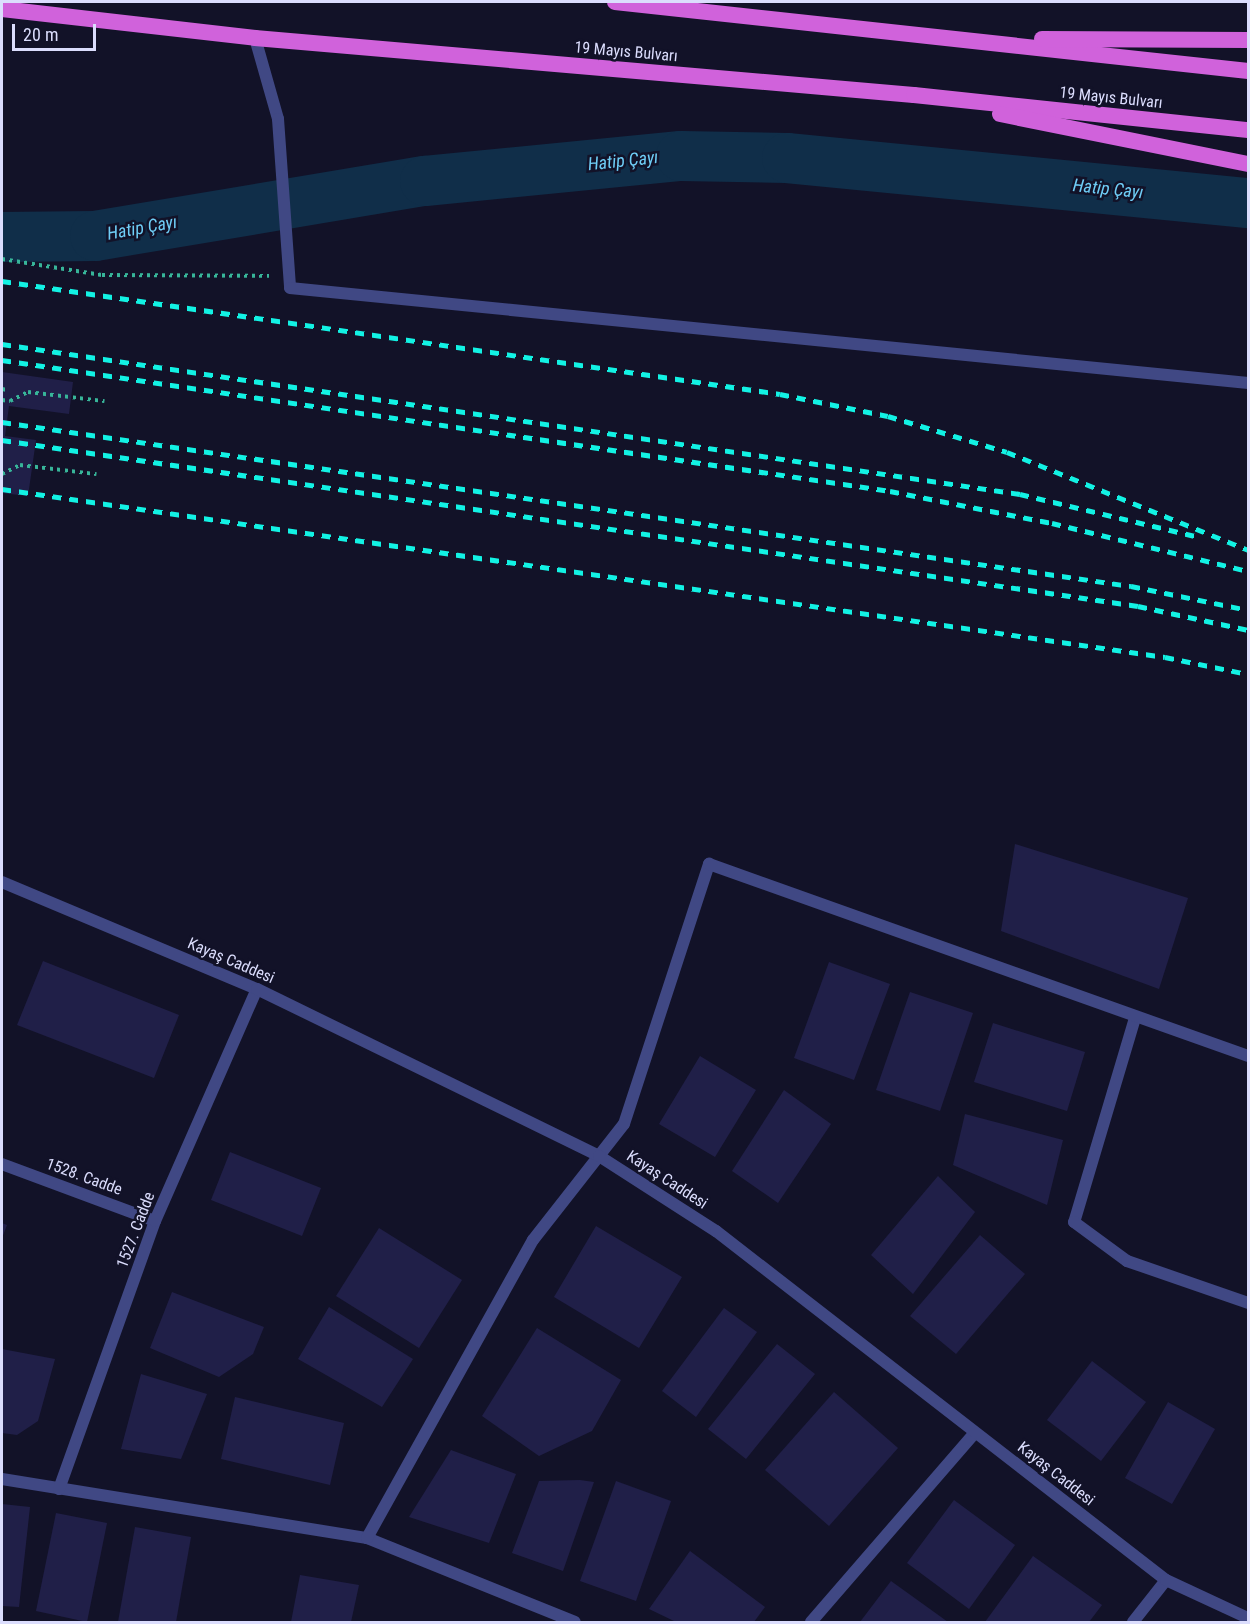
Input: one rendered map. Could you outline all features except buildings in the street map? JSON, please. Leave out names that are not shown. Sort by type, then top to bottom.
[{"type":"highway","points":[[615,2],[1248,71]]},
{"type":"highway","name":"19 Mayıs Bulvarı","points":[[2,9],[255,39],[914,95],[1248,130]]},
{"type":"highway","points":[[953,39],[1248,40]]},
{"type":"highway","points":[[914,95],[1248,164]]},
{"type":"street","points":[[255,39],[278,119],[290,288],[1248,382]]},
{"type":"street","points":[[367,1538],[533,1240],[624,1124],[710,864],[969,954],[1134,1018],[1248,1056]]},
{"type":"street","name":"Kayaş Caddesi","points":[[2,882],[257,989],[599,1156],[716,1231],[1166,1580],[1248,1618]]},
{"type":"street","name":"1527. Cadde","points":[[59,1489],[155,1221],[257,989]]},
{"type":"street","points":[[1134,1018],[1074,1222],[1127,1261],[1248,1303]]},
{"type":"street","name":"1528. Cadde","points":[[2,1164],[155,1221]]},
{"type":"street","points":[[811,1623],[975,1433]]},
{"type":"street","points":[[2,1479],[367,1538],[575,1623]]},
{"type":"street","points":[[1133,1623],[1166,1580]]},
{"type":"path","points":[[2,259],[102,275],[290,276]]},
{"type":"path","points":[[2,389],[7,390]]},
{"type":"path","points":[[2,400],[37,393],[104,401]]},
{"type":"path","points":[[2,474],[20,465],[96,474]]},
{"type":"waterway","name":"Hatip Çayı","points":[[2,237],[95,236],[425,181],[681,156],[787,158],[1248,203]]},
{"type":"railway","points":[[2,281],[780,394],[888,416],[1007,452],[1248,550]]},
{"type":"railway","points":[[2,344],[1020,494],[1195,536]]},
{"type":"railway","points":[[2,360],[890,491],[1052,523],[1248,571]]},
{"type":"railway","points":[[2,422],[1131,586],[1248,610]]},
{"type":"railway","points":[[2,440],[1138,606],[1248,630]]},
{"type":"railway","points":[[2,489],[1165,657],[1248,674]]}]
